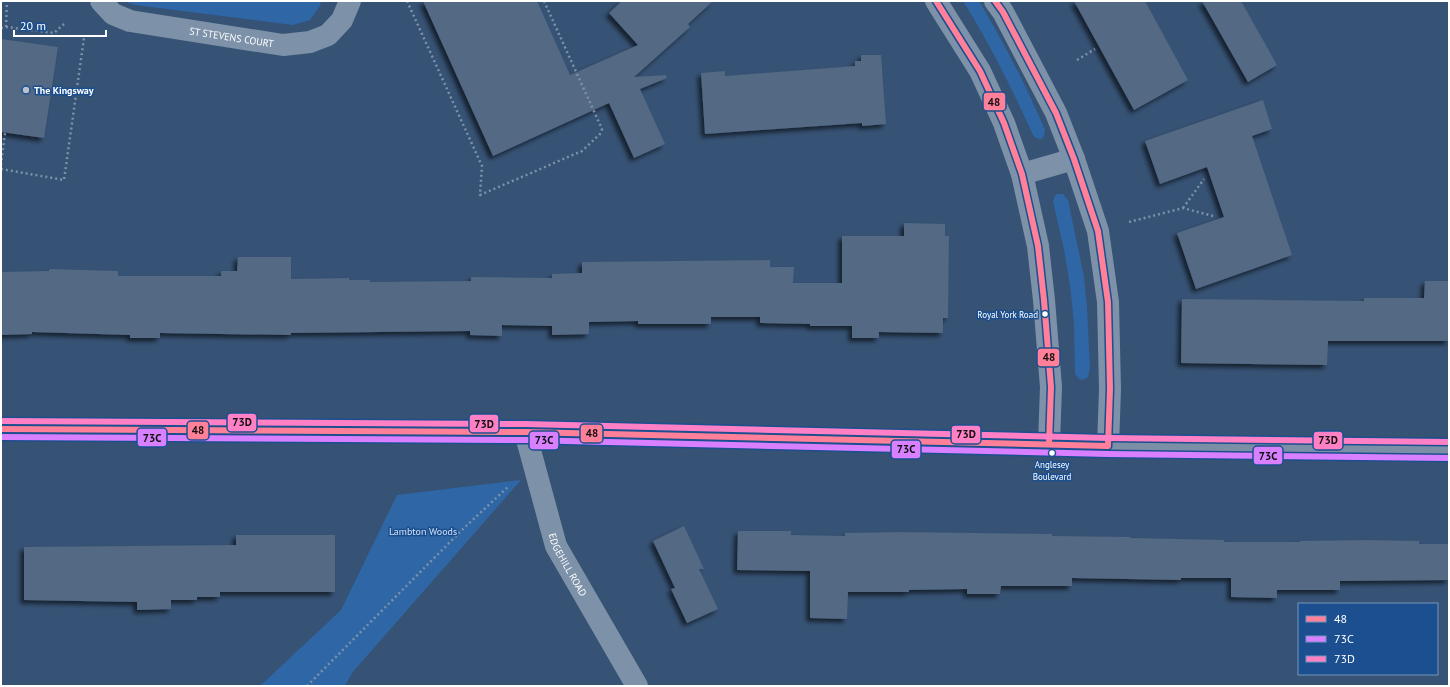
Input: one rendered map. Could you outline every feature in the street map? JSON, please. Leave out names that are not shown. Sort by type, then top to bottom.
[{"type":"main road","points":[[1,429],[526,432],[1108,446],[1449,450]]},
{"type":"street","name":"ST STEVENS COURT","points":[[101,1],[113,14],[130,21],[283,45],[310,42],[328,35],[342,20],[350,1]]},
{"type":"street","points":[[936,1],[980,71],[1004,123],[1022,174],[1038,246],[1044,300],[1050,387],[1049,444]]},
{"type":"street","points":[[995,1],[1003,12],[1056,113],[1074,158],[1098,230],[1108,302],[1110,388],[1108,446]]},
{"type":"street","points":[[1022,174],[1074,158]]},
{"type":"street","name":"EDGEHILL ROAD","points":[[526,432],[556,546],[637,686]]},
{"type":"path","points":[[6,27],[7,1]]},
{"type":"path","points":[[407,1],[482,166],[480,195],[582,151],[600,134],[602,128],[544,1]]},
{"type":"path","points":[[1,28],[6,27],[54,33],[64,24]]},
{"type":"path","points":[[1,169],[64,180],[84,38]]},
{"type":"path","points":[[1077,60],[1095,49]]},
{"type":"path","points":[[1,165],[5,133]]},
{"type":"path","points":[[1183,208],[1204,179]]},
{"type":"path","points":[[1129,222],[1183,208],[1213,216]]},
{"type":"path","points":[[307,686],[464,528],[509,486]]},
{"type":"green space","points":[[124,1],[321,1],[320,6],[310,20],[293,25],[135,5]]},
{"type":"green space","points":[[963,1],[979,1],[1014,64],[1038,113],[1045,130],[1044,136],[1041,139],[1036,138],[1033,135],[1000,67]]},
{"type":"green space","points":[[1056,194],[1063,194],[1068,200],[1084,277],[1090,368],[1088,377],[1083,380],[1079,379],[1075,374],[1074,324],[1070,285],[1053,201]]},
{"type":"green space","name":"Lambton Woods","points":[[521,480],[352,673],[345,686],[239,686],[261,685],[341,610],[397,495]]},
{"type":"building","points":[[423,1],[537,1],[570,75],[638,45],[609,13],[622,1],[713,1],[688,24],[690,27],[634,77],[666,75],[667,78],[640,89],[665,144],[634,158],[609,103],[493,156]]},
{"type":"building","points":[[1074,1],[1145,1],[1188,80],[1134,110]]},
{"type":"building","points":[[1202,1],[1241,1],[1277,65],[1248,82]]},
{"type":"building","name":"The Kingsway","points":[[1,39],[58,47],[44,138],[1,132]]},
{"type":"building","points":[[861,55],[881,55],[886,124],[862,126],[862,123],[705,134],[701,73],[725,71],[725,76],[855,66],[855,61],[861,61]]},
{"type":"building","points":[[1263,100],[1272,129],[1252,136],[1292,255],[1196,289],[1177,233],[1224,217],[1207,167],[1160,184],[1145,141]]},
{"type":"building","points":[[904,223],[945,224],[945,236],[949,236],[948,318],[943,318],[943,333],[879,332],[879,338],[852,338],[852,326],[810,326],[810,324],[760,323],[760,317],[711,317],[711,324],[638,324],[638,321],[589,322],[589,334],[552,335],[552,326],[502,325],[502,336],[470,335],[470,331],[291,333],[291,335],[160,333],[160,338],[130,338],[130,335],[32,332],[32,334],[1,335],[1,272],[49,271],[49,269],[118,271],[118,276],[221,276],[221,271],[237,271],[238,257],[291,257],[291,279],[349,278],[349,280],[370,280],[370,282],[471,281],[471,277],[552,278],[552,274],[582,273],[582,262],[770,260],[770,267],[794,267],[793,283],[842,283],[842,236],[904,236]]},
{"type":"building","points":[[1425,281],[1449,281],[1449,341],[1328,341],[1327,365],[1181,363],[1182,299],[1364,301],[1364,298],[1424,298]]},
{"type":"building","points":[[684,526],[704,569],[699,569],[718,609],[687,623],[671,589],[675,588],[653,541]]},
{"type":"building","points":[[738,531],[791,531],[791,535],[845,536],[845,533],[899,532],[1052,534],[1052,536],[1224,540],[1224,542],[1366,540],[1419,541],[1419,544],[1449,544],[1449,580],[1340,581],[1340,590],[1277,590],[1277,598],[1231,597],[1231,578],[1181,578],[1181,580],[1072,578],[1072,586],[1001,586],[1000,594],[967,594],[967,589],[909,590],[909,592],[848,592],[847,619],[810,618],[810,571],[737,570]]},
{"type":"building","points":[[236,535],[335,535],[335,592],[220,592],[220,597],[197,597],[197,600],[171,600],[171,609],[137,610],[137,602],[24,600],[24,547],[236,545]]},
{"type":"transit line","name":"48","points":[[936,1],[980,71],[1004,123],[1022,174],[1038,246],[1044,300],[1051,387],[1049,444]]},
{"type":"transit line","name":"48","points":[[1,429],[525,432],[1108,446],[1110,389],[1108,302],[1098,231],[1074,159],[1056,113],[1003,12],[995,1]]},
{"type":"transit line","name":"73D","points":[[1,421],[525,424],[1108,438],[1449,442]]},
{"type":"transit line","name":"73C","points":[[1,437],[525,440],[1108,454],[1449,458]]},
{"type":"place","name":"The Kingsway","points":[[26,90]]},
{"type":"place","name":"Royal York Road","points":[[1045,314]]},
{"type":"place","name":"Anglesey Boulevard","points":[[1052,453]]}]
